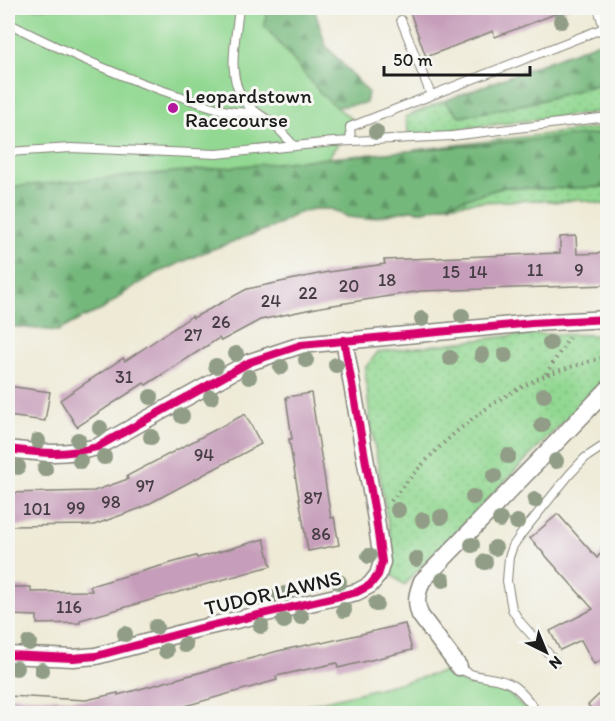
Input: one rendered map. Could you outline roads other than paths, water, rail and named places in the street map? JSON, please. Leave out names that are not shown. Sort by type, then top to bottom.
[{"type":"street","points":[[8,449],[48,454],[74,453],[97,447],[250,362],[302,345],[532,323],[608,319]]},
{"type":"street","name":"TUDOR LAWNS","points":[[8,655],[73,658],[96,656],[193,630],[357,592],[370,585],[378,575],[381,562],[376,519],[344,340]]},
{"type":"street","points":[[459,667],[420,615],[416,606],[416,595],[422,581],[608,389]]},
{"type":"lane","points":[[239,8],[234,73],[240,94],[255,112],[274,125],[294,146]]},
{"type":"lane","points":[[351,141],[350,127],[606,27],[598,8]]},
{"type":"lane","points":[[401,20],[431,95]]},
{"type":"lane","points":[[8,23],[92,64],[134,81],[225,111],[255,112]]},
{"type":"lane","points":[[8,152],[71,148],[217,154],[351,141],[452,136],[608,117]]},
{"type":"lane","points":[[556,662],[520,622],[512,609],[507,580],[509,557],[522,533],[569,475],[585,458],[608,443]]},
{"type":"lane","points":[[459,667],[467,674],[494,678],[513,685],[538,714]]},
{"type":"place","name":"Leopardstown Racecourse","points":[[173,108]]}]
